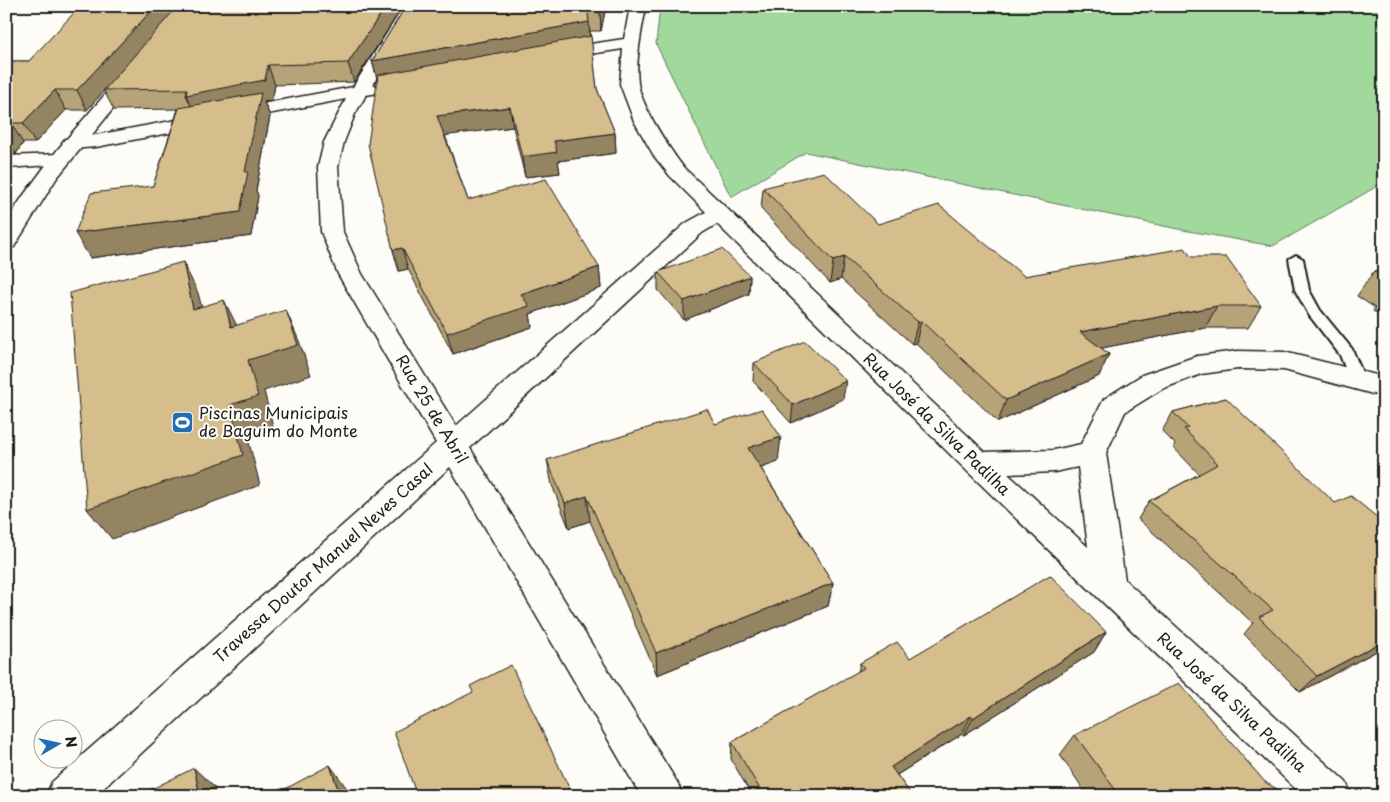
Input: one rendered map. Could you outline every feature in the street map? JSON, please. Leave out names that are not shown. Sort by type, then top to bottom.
[{"type":"street","name":"Rua 25 de Abril","points":[[412,6],[346,114],[334,142],[328,167],[332,232],[350,274],[663,796]]},
{"type":"street","name":"Rua José da Silva Padilha","points":[[638,6],[628,84],[644,121],[661,152],[718,214],[978,464],[1332,796]]},
{"type":"street","points":[[536,58],[605,45],[632,43]]},
{"type":"street","points":[[6,242],[19,218],[59,160],[146,58]]},
{"type":"street","points":[[72,143],[96,141],[391,85]]},
{"type":"street","points":[[6,162],[59,160]]},
{"type":"street","name":"Travessa Doutor Manuel Neves Casal","points":[[66,796],[694,228],[718,214]]},
{"type":"street","points":[[1109,587],[1091,452],[1114,406],[1152,382],[1197,365],[1238,360],[1284,361],[1357,378],[1384,387]]},
{"type":"street","points":[[978,464],[1054,461],[1091,452]]},
{"type":"lane","points":[[1296,259],[1302,290],[1314,312],[1347,352],[1357,378]]},
{"type":"green space","points":[[660,6],[1384,6],[1384,186],[1381,184],[1273,246],[1183,230],[806,152],[731,197],[656,44]]},
{"type":"building","points":[[82,6],[156,6],[77,90],[55,90],[23,123],[11,123],[6,129],[6,61],[29,61]]},
{"type":"building","points":[[178,6],[386,6],[348,63],[268,65],[265,80],[186,95],[187,89],[104,90]]},
{"type":"building","points":[[406,6],[601,6],[600,12],[588,12],[589,22],[372,61]]},
{"type":"building","points":[[591,36],[597,89],[615,133],[554,141],[557,152],[522,157],[510,107],[437,116],[468,200],[546,179],[599,267],[521,294],[529,306],[447,333],[402,248],[393,250],[368,144],[378,75]]},
{"type":"building","points":[[261,93],[245,172],[248,172],[240,212],[75,233],[91,193],[153,186],[179,108]]},
{"type":"building","points":[[824,172],[878,224],[939,205],[1024,276],[1185,248],[1191,257],[1226,257],[1261,306],[1217,306],[1080,332],[1109,354],[1006,400],[921,321],[918,322],[844,257],[833,261],[763,188]]},
{"type":"building","points":[[722,249],[750,276],[684,301],[658,272]]},
{"type":"building","name":"Piscinas Municipais de Baguim do Monte","points":[[183,262],[193,309],[224,300],[231,327],[286,310],[298,345],[248,360],[258,396],[230,405],[243,455],[87,509],[70,293]]},
{"type":"building","points":[[1384,268],[1384,277],[1374,271]]},
{"type":"building","points":[[805,341],[846,381],[793,405],[754,363]]},
{"type":"building","points":[[1226,398],[1335,503],[1351,496],[1384,523],[1384,641],[1317,676],[1259,617],[1273,610],[1149,501],[1218,464],[1184,429],[1188,428],[1173,412]]},
{"type":"building","points":[[707,409],[715,424],[762,409],[781,437],[748,448],[833,583],[656,653],[587,496],[565,503],[547,460]]},
{"type":"building","points":[[1050,575],[1106,632],[973,718],[971,716],[891,767],[912,796],[764,796],[732,742],[864,668],[860,663],[897,642],[910,658]]},
{"type":"building","points":[[511,665],[573,796],[417,796],[394,732],[473,692],[470,686]]},
{"type":"building","points":[[1179,683],[1265,782],[1277,789],[1283,796],[1120,796],[1075,735]]},
{"type":"building","points":[[330,765],[340,796],[272,796]]},
{"type":"building","points":[[194,768],[200,796],[138,796]]},
{"type":"place","name":"Piscinas Municipais de Baguim do Monte","points":[[183,422]]}]
